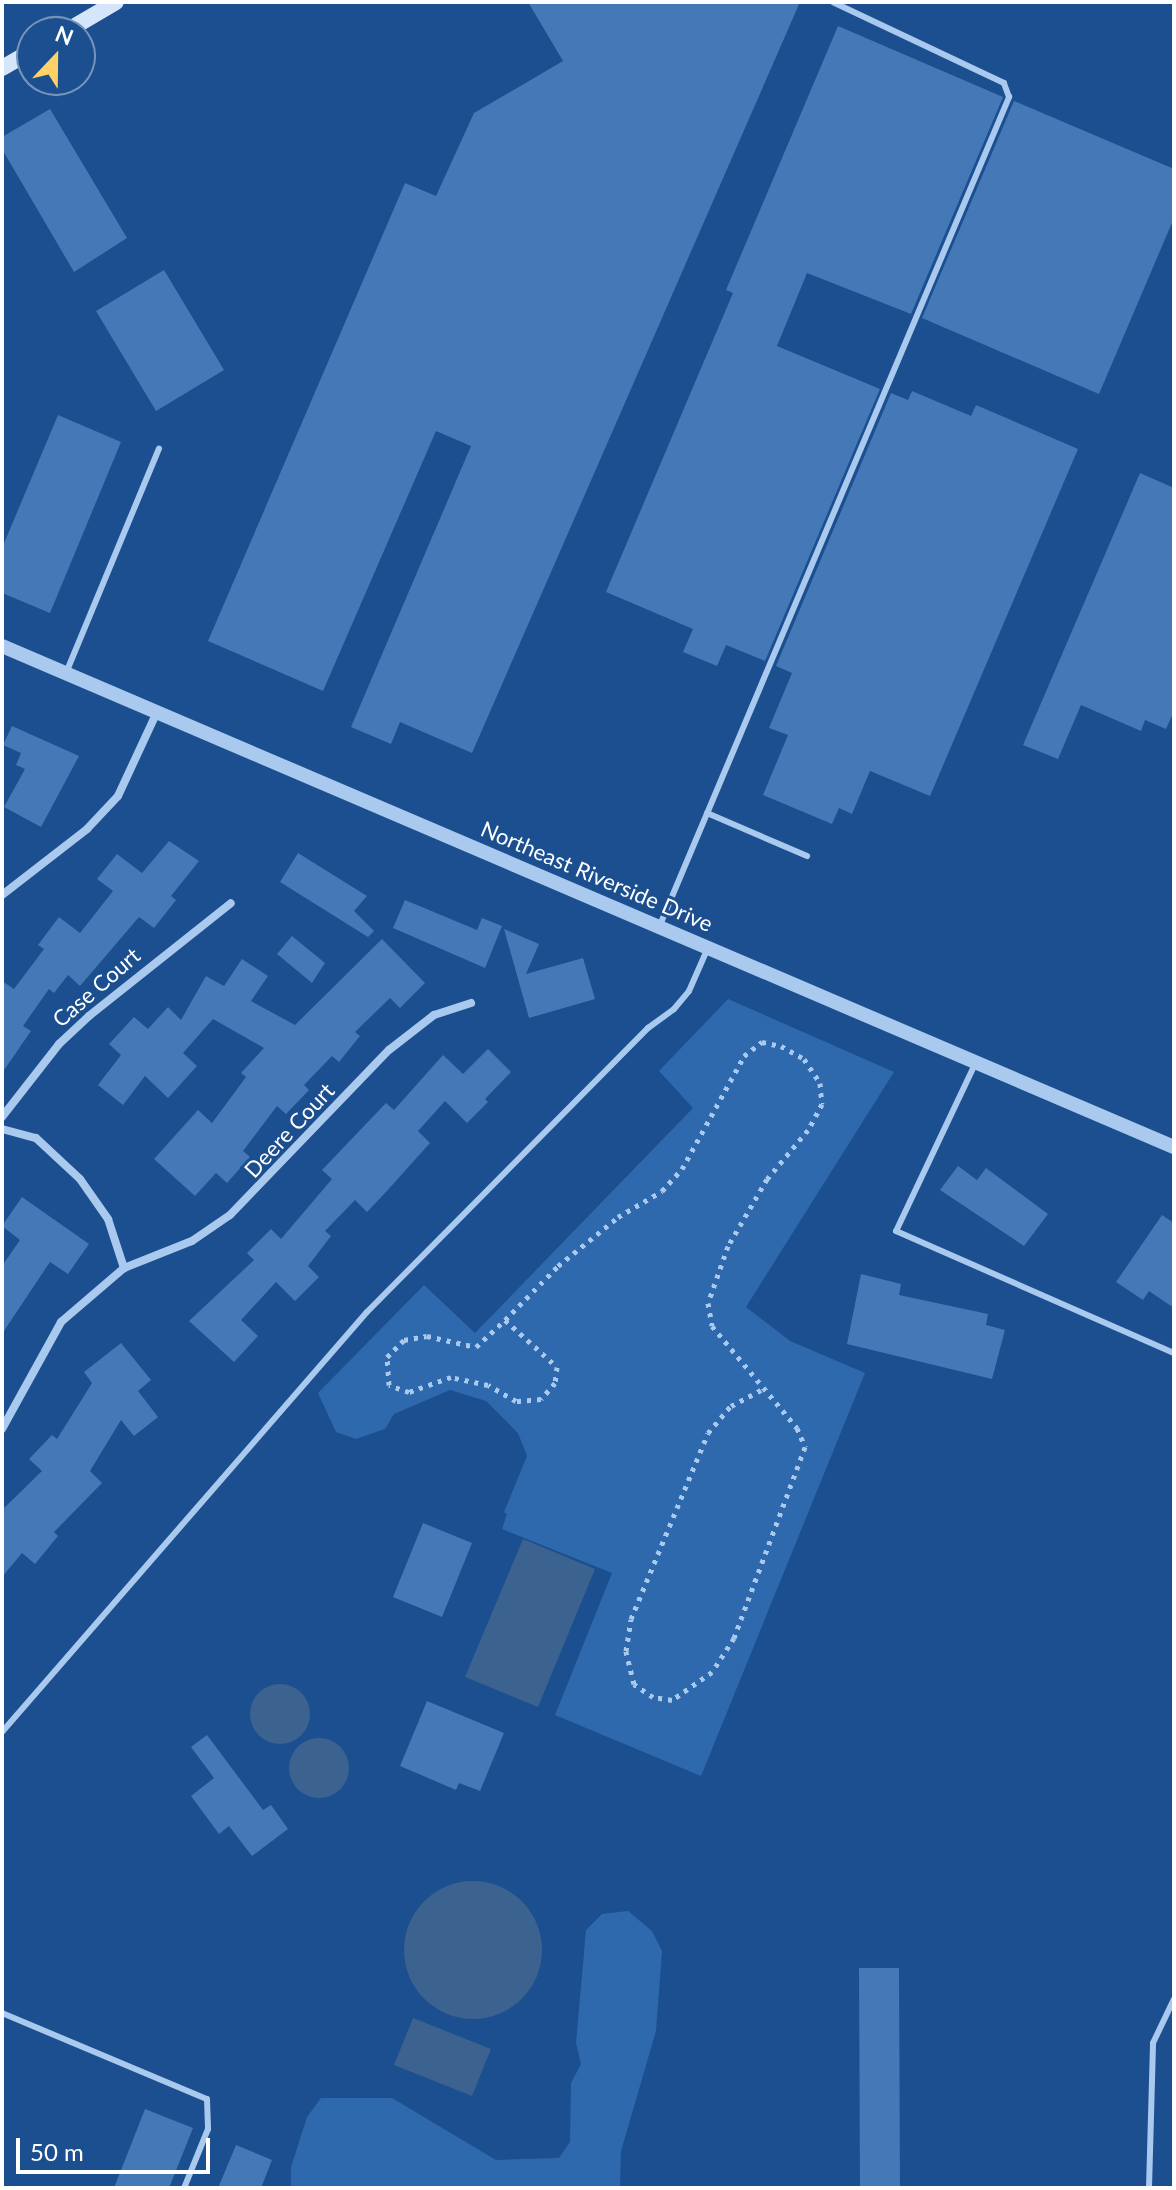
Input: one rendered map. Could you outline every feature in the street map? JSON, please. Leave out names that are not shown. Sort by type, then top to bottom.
[{"type":"main road","points":[[92,16],[116,2]]},
{"type":"street","name":"Northeast Riverside Drive","points":[[2,646],[1174,1147]]},
{"type":"street","points":[[2,895],[87,829],[118,796],[157,712]]},
{"type":"street","name":"Case Court","points":[[2,1117],[59,1044],[89,1016],[231,903]]},
{"type":"street","name":"Deere Court","points":[[2,1429],[61,1322],[124,1268],[192,1241],[230,1215],[389,1050],[434,1015],[471,1003]]},
{"type":"street","points":[[2,1129],[36,1138],[80,1179],[108,1219],[124,1268]]},
{"type":"lane","points":[[659,927],[1009,97],[1004,83],[833,2]]},
{"type":"lane","points":[[66,673],[159,448]]},
{"type":"lane","points":[[707,813],[807,856]]},
{"type":"lane","points":[[2,1732],[367,1312],[648,1028],[674,1009],[689,991],[708,948]]},
{"type":"lane","points":[[976,1062],[896,1231],[1174,1353]]},
{"type":"lane","points":[[1149,2188],[1153,2043],[1174,1999]]},
{"type":"lane","points":[[2,2013],[207,2099],[208,2129],[184,2188]]},
{"type":"path","points":[[505,1320],[557,1367],[555,1383],[541,1399],[516,1401],[488,1385],[451,1377],[409,1392],[389,1385],[387,1357],[404,1340],[427,1336],[476,1347],[558,1266],[618,1217],[662,1191],[682,1169],[744,1056],[762,1042],[781,1046],[804,1059],[820,1083],[822,1104],[808,1130],[767,1179],[728,1246],[708,1303],[712,1326],[761,1390],[797,1428],[805,1447],[794,1485],[734,1638],[712,1672],[672,1700],[653,1697],[634,1684],[626,1651],[631,1619],[708,1433],[731,1406],[761,1390]]},
{"type":"shaded area","points":[[728,999],[894,1072],[746,1307],[790,1341],[865,1373],[701,1776],[555,1715],[612,1573],[502,1529],[507,1514],[504,1512],[527,1456],[518,1433],[486,1401],[450,1390],[394,1414],[385,1429],[356,1439],[336,1432],[318,1393],[424,1285],[475,1333],[693,1108],[659,1071]]},
{"type":"shaded area","points":[[523,1539],[595,1569],[538,1707],[465,1677]]},
{"type":"shaded area","points":[[280,1684],[292,1686],[301,1693],[308,1702],[308,1726],[301,1735],[292,1742],[280,1744],[268,1742],[259,1735],[252,1726],[250,1714],[252,1702],[259,1693],[268,1686]]},
{"type":"shaded area","points":[[319,1738],[330,1740],[340,1747],[347,1757],[347,1779],[340,1789],[330,1796],[319,1798],[308,1796],[298,1789],[291,1779],[289,1768],[291,1757],[298,1747],[308,1740]]},
{"type":"shaded area","points":[[473,1881],[499,1886],[522,1901],[537,1924],[542,1950],[537,1976],[522,1999],[499,2014],[473,2019],[447,2014],[424,1999],[409,1976],[404,1950],[409,1924],[424,1901],[447,1886]]},
{"type":"shaded area","points":[[628,1911],[652,1931],[662,1951],[656,2031],[621,2151],[620,2188],[291,2188],[291,2167],[307,2117],[321,2098],[392,2098],[496,2160],[559,2158],[570,2142],[571,2083],[581,2064],[576,2043],[586,1930],[602,1914]]},
{"type":"shaded area","points":[[413,2018],[491,2049],[472,2096],[394,2065]]},
{"type":"building","points":[[528,2],[800,2],[472,753],[400,722],[391,744],[351,727],[471,446],[436,431],[323,691],[208,641],[405,183],[436,196],[474,113],[563,61]]},
{"type":"building","points":[[838,26],[1003,97],[911,314],[807,273],[777,346],[880,389],[765,661],[726,645],[717,666],[683,652],[693,629],[606,592],[733,293],[726,290]]},
{"type":"building","points":[[1014,101],[1174,169],[1174,218],[1099,394],[922,318]]},
{"type":"building","points":[[50,109],[127,238],[74,272],[2,149],[2,137]]},
{"type":"building","points":[[164,270],[224,370],[156,411],[96,311]]},
{"type":"building","points":[[912,391],[971,416],[976,405],[1078,449],[930,796],[870,771],[852,814],[839,808],[832,824],[763,795],[788,735],[769,728],[792,673],[776,666],[891,393],[908,400]]},
{"type":"building","points":[[58,415],[121,442],[50,613],[2,593],[2,548]]},
{"type":"building","points":[[1140,473],[1174,488],[1174,711],[1166,729],[1145,720],[1141,731],[1081,705],[1058,759],[1023,745]]},
{"type":"building","points":[[12,726],[79,756],[41,827],[4,807],[25,769],[16,765],[21,753],[3,745]]},
{"type":"building","points":[[169,841],[199,861],[171,896],[176,900],[154,928],[139,917],[80,986],[68,975],[54,993],[49,989],[23,1026],[31,1031],[2,1073],[2,981],[14,989],[44,949],[38,945],[59,917],[80,933],[113,891],[97,879],[117,854],[142,873]]},
{"type":"building","points":[[298,853],[367,896],[354,911],[374,931],[368,937],[280,882]]},
{"type":"building","points":[[405,900],[477,930],[482,918],[502,926],[485,968],[393,928]]},
{"type":"building","points":[[504,929],[539,944],[526,974],[583,958],[595,999],[529,1018]]},
{"type":"building","points":[[292,936],[325,963],[312,983],[277,954]]},
{"type":"building","points":[[382,939],[425,983],[400,1008],[390,998],[355,1032],[360,1036],[339,1062],[332,1056],[304,1085],[309,1090],[286,1114],[277,1106],[243,1151],[250,1157],[227,1183],[216,1173],[195,1196],[154,1159],[198,1110],[212,1123],[246,1077],[241,1073],[264,1048],[213,1019],[183,1053],[197,1066],[168,1098],[145,1076],[123,1105],[98,1085],[121,1055],[109,1044],[134,1017],[148,1029],[168,1007],[181,1020],[206,976],[224,986],[242,959],[268,976],[251,1001],[295,1025]]},
{"type":"building","points":[[488,1049],[511,1072],[485,1099],[488,1102],[467,1123],[445,1101],[418,1131],[430,1143],[385,1193],[367,1212],[355,1200],[325,1231],[331,1236],[308,1266],[319,1277],[295,1301],[276,1282],[241,1320],[258,1336],[234,1362],[189,1321],[254,1260],[247,1253],[271,1229],[281,1239],[332,1179],[322,1170],[386,1103],[394,1110],[443,1055],[463,1074]]},
{"type":"building","points":[[958,1166],[977,1180],[986,1168],[1048,1214],[1024,1246],[940,1190]]},
{"type":"building","points":[[22,1197],[89,1244],[68,1274],[50,1262],[2,1334],[2,1266],[20,1240],[2,1226]]},
{"type":"building","points":[[1162,1215],[1174,1223],[1174,1308],[1149,1291],[1143,1300],[1116,1282]]},
{"type":"building","points":[[861,1274],[901,1284],[899,1295],[988,1314],[986,1325],[1005,1330],[992,1379],[847,1344]]},
{"type":"building","points":[[121,1343],[151,1380],[138,1391],[158,1417],[134,1436],[121,1420],[90,1471],[102,1483],[54,1532],[58,1536],[35,1564],[22,1553],[2,1577],[2,1510],[42,1471],[29,1459],[52,1435],[57,1439],[92,1383],[84,1372]]},
{"type":"building","points":[[423,1523],[472,1543],[442,1617],[393,1597]]},
{"type":"building","points":[[427,1701],[504,1733],[480,1791],[459,1783],[456,1790],[400,1766]]},
{"type":"building","points":[[207,1735],[263,1810],[271,1805],[288,1829],[252,1856],[229,1826],[219,1834],[191,1796],[214,1778],[191,1747]]},
{"type":"building","points":[[859,1968],[899,1968],[900,2188],[860,2188]]},
{"type":"building","points":[[145,2109],[193,2128],[169,2188],[114,2188]]},
{"type":"building","points":[[236,2145],[272,2160],[261,2188],[218,2188]]}]
